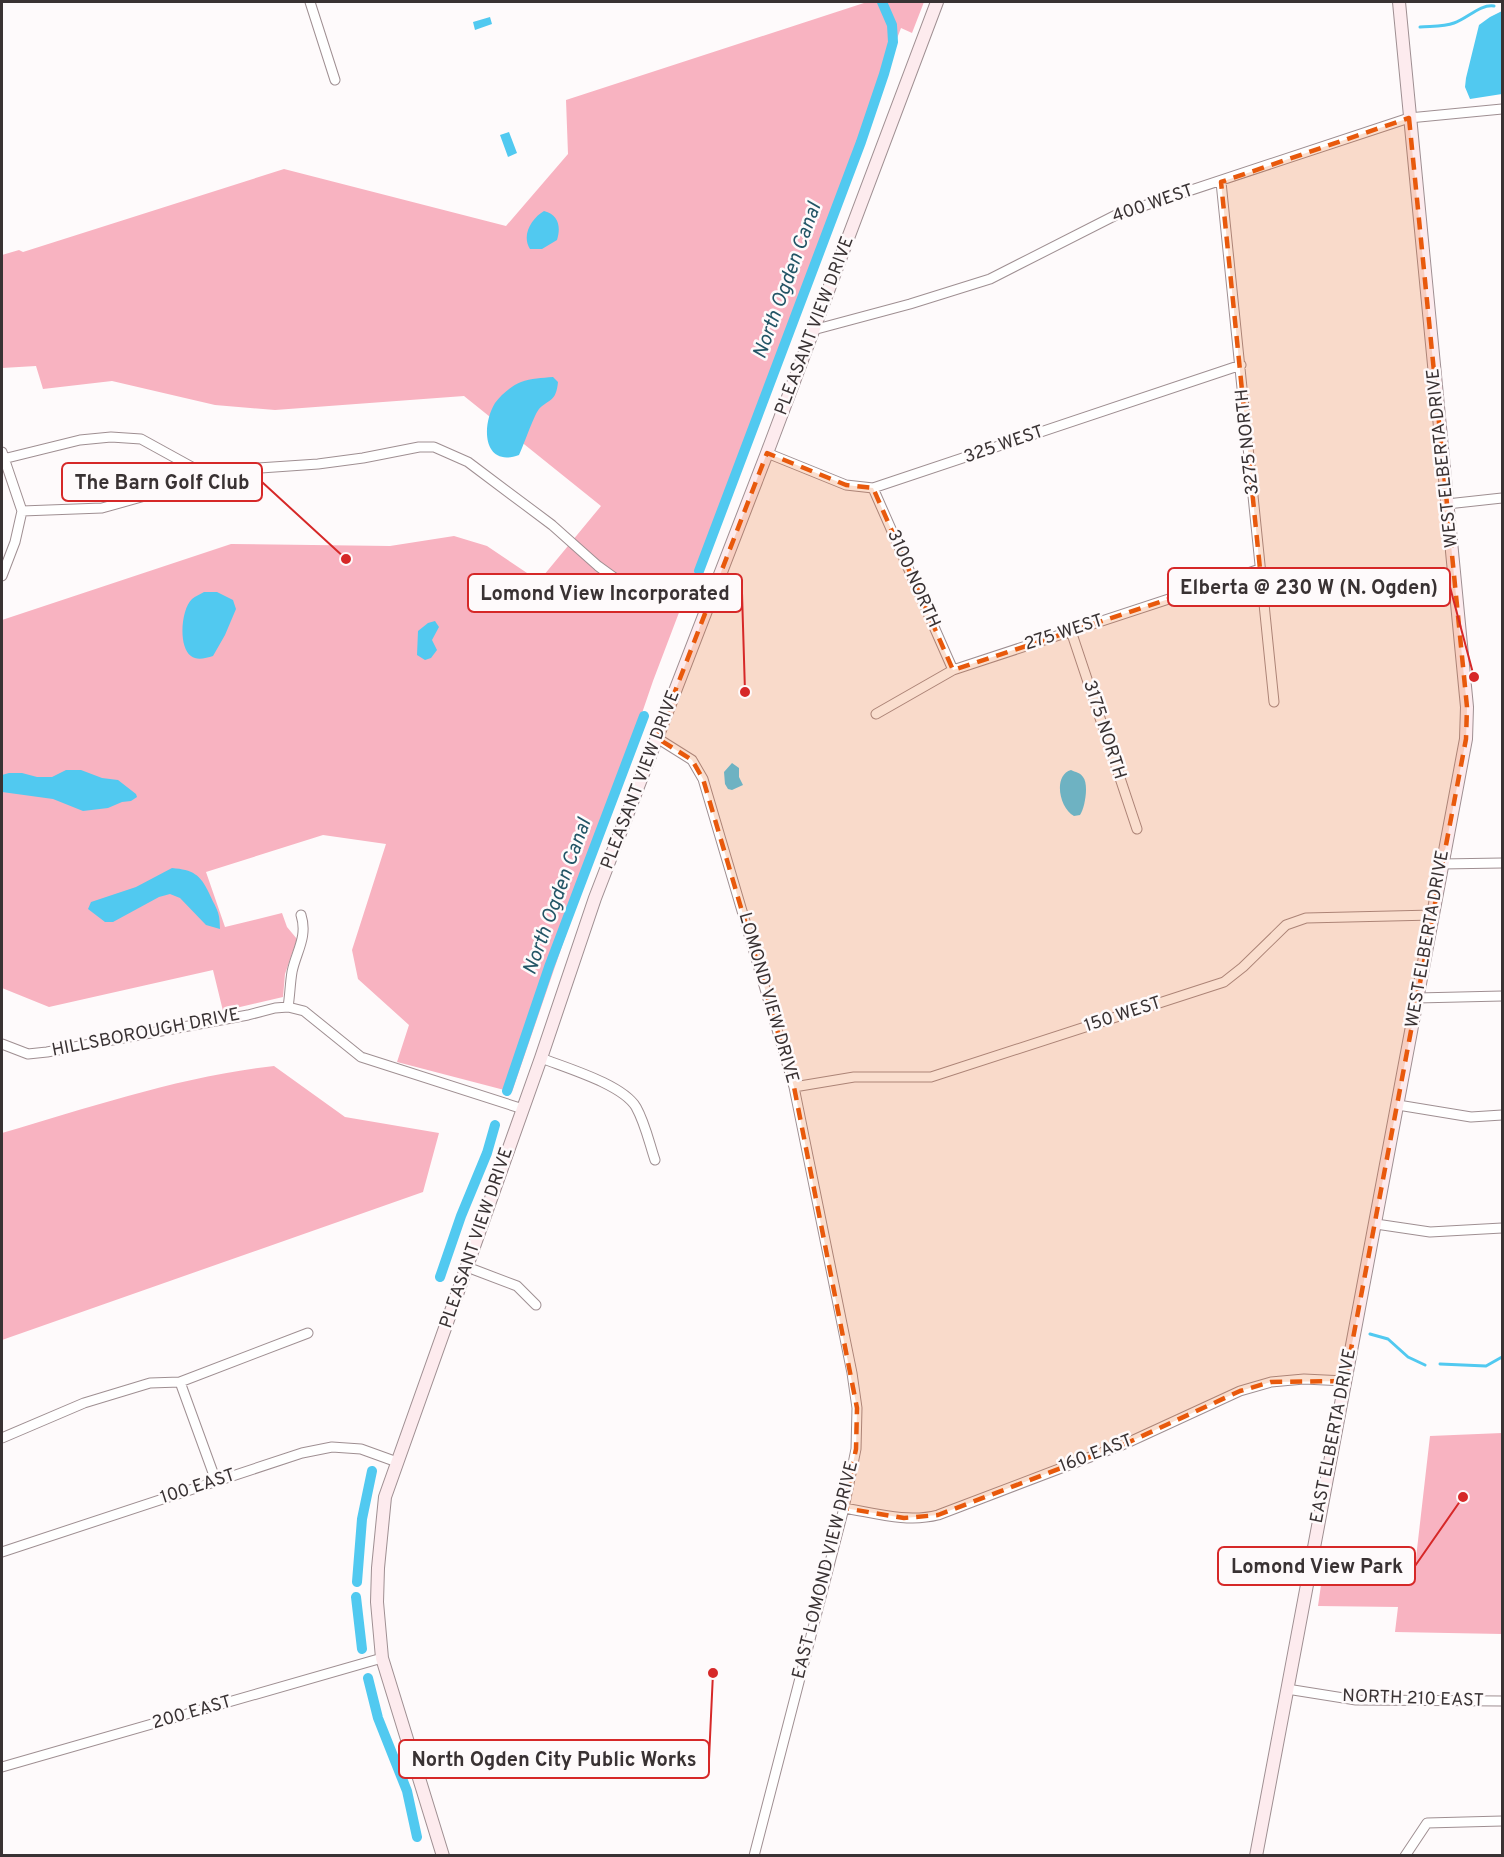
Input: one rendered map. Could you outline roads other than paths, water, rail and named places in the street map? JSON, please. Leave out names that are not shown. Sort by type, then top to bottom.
[{"type":"street","points":[[310,2],[335,80]]},
{"type":"street","name":"PLEASANT VIEW DRIVE","points":[[443,1856],[382,1658],[377,1602],[385,1497],[541,1058],[595,898],[767,453],[937,2]]},
{"type":"street","name":"WEST ELBERTA DRIVE","points":[[1399,2],[1467,707],[1466,739],[1407,1053]]},
{"type":"street","name":"400 WEST","points":[[813,330],[910,304],[990,279],[1116,216],[1157,200],[1221,182],[1409,118],[1503,109]]},
{"type":"street","name":"3275 NORTH","points":[[1221,182],[1274,702]]},
{"type":"street","name":"325 WEST","points":[[767,453],[846,485],[873,488],[1240,365]]},
{"type":"street","points":[[2,576],[15,542],[22,511],[2,456],[80,440],[111,437],[141,440],[201,472],[318,464],[419,447],[434,447],[468,462],[552,525],[598,566],[627,586],[637,584],[677,588],[710,599]]},
{"type":"street","points":[[22,511],[102,508],[184,485],[201,472]]},
{"type":"street","name":"3100 NORTH","points":[[873,488],[953,670]]},
{"type":"street","points":[[1447,504],[1503,498]]},
{"type":"street","name":"275 WEST","points":[[876,714],[953,670],[1260,569]]},
{"type":"street","name":"3175 NORTH","points":[[1071,631],[1137,829]]},
{"type":"street","name":"LOMOND VIEW DRIVE","points":[[657,738],[692,760],[703,779],[794,1087],[833,1281]]},
{"type":"street","points":[[1442,864],[1503,864]]},
{"type":"street","points":[[301,915],[304,936],[293,971],[288,1007],[304,1011],[316,1019],[361,1058],[523,1109]]},
{"type":"street","name":"150 WEST","points":[[794,1087],[854,1077],[931,1077],[1213,986],[1224,982],[1243,967],[1286,925],[1306,918],[1433,915]]},
{"type":"street","points":[[1418,998],[1503,996]]},
{"type":"street","name":"HILLSBOROUGH DRIVE","points":[[2,1047],[28,1054],[47,1052],[288,1007]]},
{"type":"street","name":"EAST ELBERTA DRIVE","points":[[1256,1856],[1407,1053]]},
{"type":"street","points":[[541,1058],[613,1086],[634,1105],[644,1125],[655,1160]]},
{"type":"street","points":[[1398,1105],[1470,1117],[1503,1115]]},
{"type":"street","points":[[1376,1224],[1430,1232],[1503,1228]]},
{"type":"street","points":[[467,1267],[517,1286],[536,1305]]},
{"type":"street","name":"EAST LOMOND VIEW DRIVE","points":[[754,1856],[844,1508],[856,1449],[857,1408],[833,1281]]},
{"type":"street","points":[[2,1438],[84,1402],[150,1383],[180,1382],[308,1333]]},
{"type":"street","name":"160 EAST","points":[[844,1508],[904,1518],[930,1517],[1127,1443],[1240,1391],[1271,1382],[1304,1379],[1345,1381]]},
{"type":"street","points":[[180,1382],[216,1481]]},
{"type":"street","name":"100 EAST","points":[[2,1552],[302,1453],[332,1447],[361,1449],[397,1462]]},
{"type":"street","name":"200 EAST","points":[[2,1767],[382,1658]]},
{"type":"street","name":"NORTH 210 EAST","points":[[1287,1689],[1356,1700],[1503,1701]]},
{"type":"street","points":[[1405,1856],[1427,1823],[1503,1821]]},
{"type":"water","points":[[1502,11],[1502,94],[1470,99],[1465,87],[1466,78],[1479,25]]},
{"type":"water","points":[[490,17],[492,24],[475,30],[473,22]]},
{"type":"water","points":[[509,132],[517,153],[508,157],[500,135]]},
{"type":"water","points":[[544,211],[553,215],[558,222],[557,240],[542,249],[530,249],[527,238],[529,227]]},
{"type":"water","points":[[553,377],[558,382],[556,393],[539,409],[519,455],[498,456],[488,442],[487,433],[495,403],[506,391],[521,382]]},
{"type":"water","points":[[204,592],[217,592],[233,600],[236,609],[213,656],[199,659],[193,658],[187,651],[182,628],[188,604]]},
{"type":"water","points":[[435,621],[439,627],[432,640],[437,650],[431,658],[425,660],[417,655],[418,631],[428,623]]},
{"type":"water","points":[[732,763],[739,768],[739,777],[743,785],[732,790],[728,789],[725,784],[724,772]]},
{"type":"water","points":[[66,770],[81,770],[102,778],[118,780],[137,797],[108,808],[83,811],[53,799],[2,792],[2,775],[22,773],[37,777],[52,777]]},
{"type":"water","points":[[1071,770],[1082,776],[1086,785],[1082,812],[1074,816],[1065,806],[1060,792],[1062,778]]},
{"type":"water","points":[[172,868],[191,872],[199,877],[217,910],[220,929],[206,925],[180,898],[170,894],[159,897],[113,922],[105,922],[88,909],[91,902],[136,887]]},
{"type":"waterway","name":"North Ogden Canal","points":[[699,571],[861,142],[884,74],[893,42],[892,25],[882,2]]},
{"type":"waterway","points":[[1420,27],[1450,24],[1479,9],[1494,6]]},
{"type":"waterway","name":"North Ogden Canal","points":[[507,1091],[549,967],[644,716]]},
{"type":"waterway","name":"North Ogden Canal","points":[[440,1277],[461,1216],[487,1153],[495,1125]]},
{"type":"waterway","points":[[1370,1334],[1388,1339],[1408,1357],[1425,1365]]},
{"type":"waterway","points":[[1440,1364],[1486,1366],[1502,1357]]},
{"type":"waterway","name":"North Ogden Canal","points":[[357,1582],[362,1519],[372,1471]]},
{"type":"waterway","name":"North Ogden Canal","points":[[356,1597],[362,1649]]},
{"type":"waterway","name":"North Ogden Canal","points":[[368,1678],[378,1718],[407,1791],[417,1837]]},
{"type":"place","name":"The Barn Golf Club","points":[[346,559]]},
{"type":"place","name":"Elberta @ 230 W (N. Ogden)","points":[[1474,677]]},
{"type":"place","name":"Lomond View Incorporated","points":[[745,692]]},
{"type":"place","name":"Lomond View Park","points":[[1463,1497]]},
{"type":"place","name":"North Ogden City Public Works","points":[[713,1673]]}]
